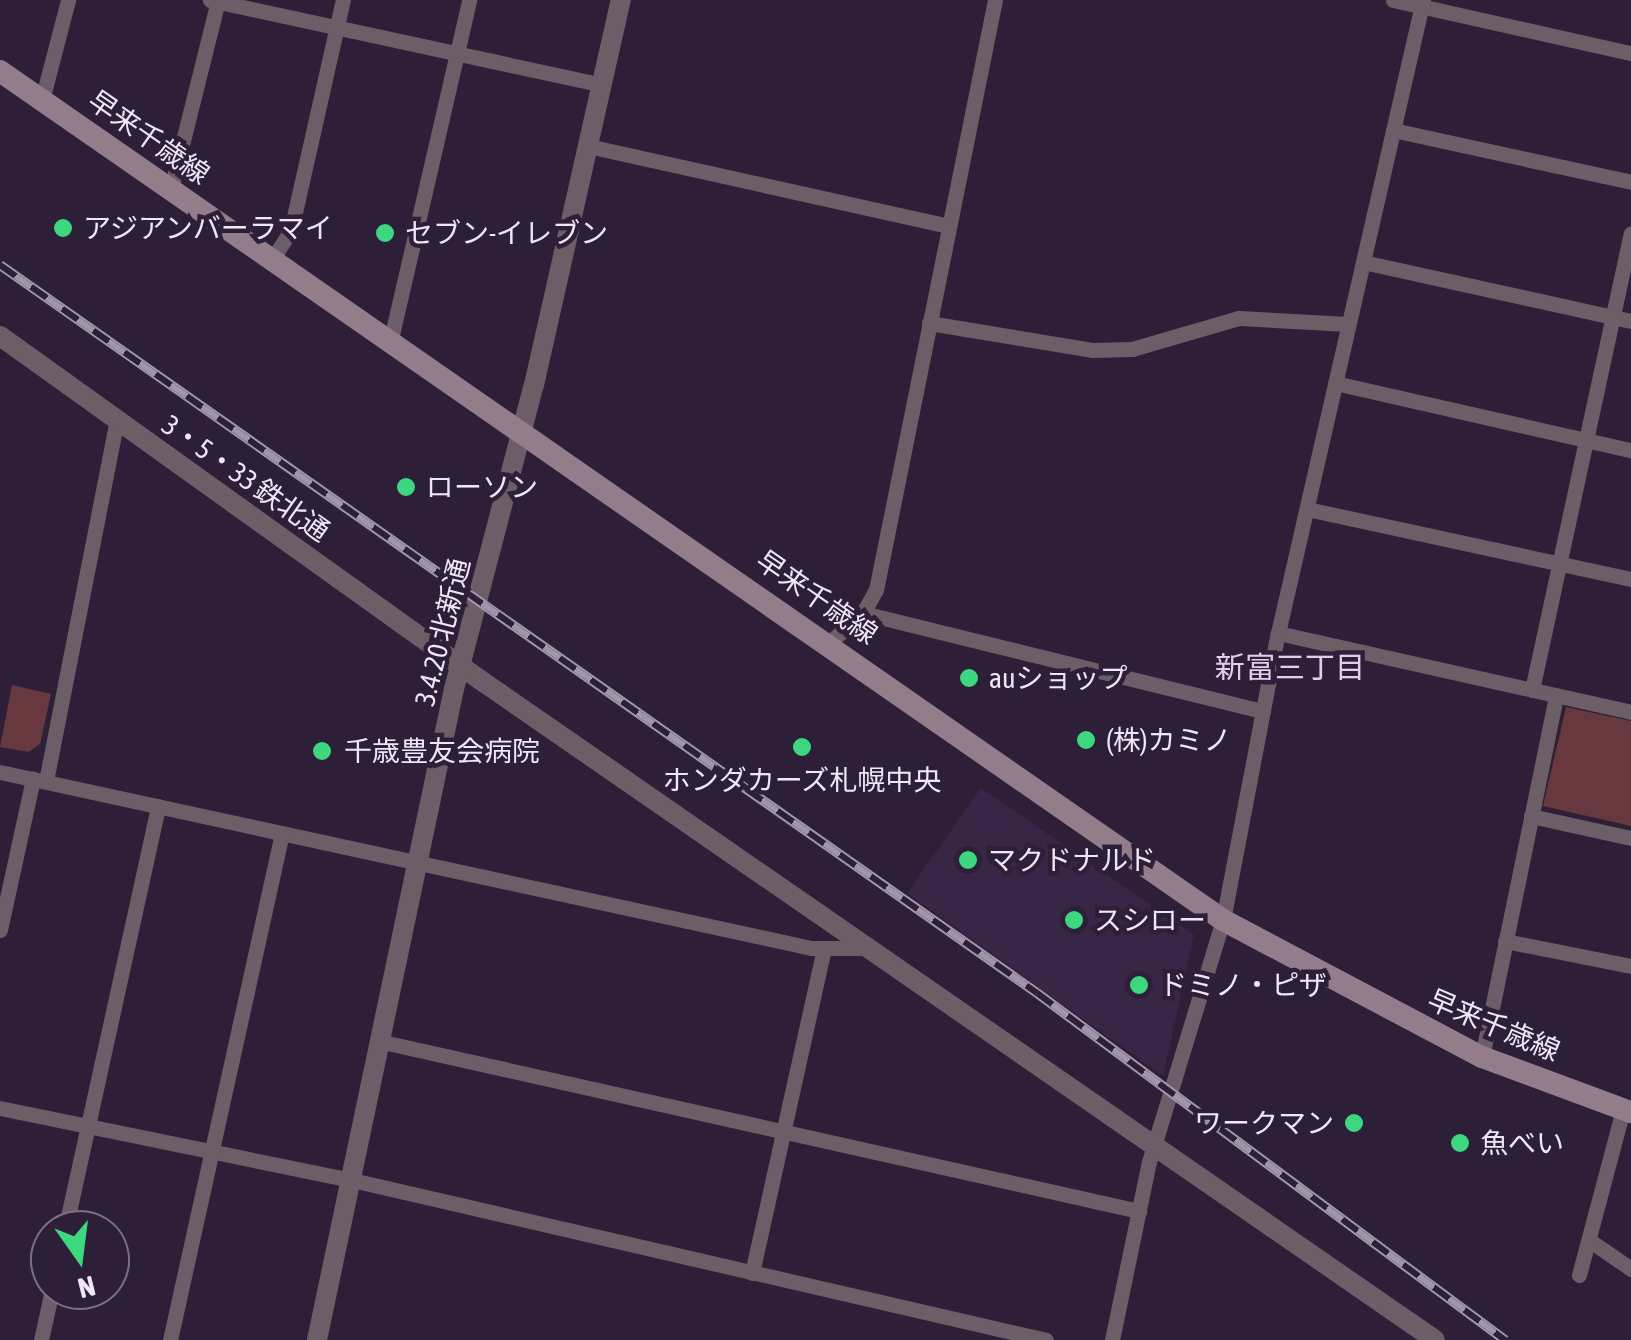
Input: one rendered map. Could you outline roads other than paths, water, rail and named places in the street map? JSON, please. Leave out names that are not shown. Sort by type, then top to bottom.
[{"type":"main road","name":"早来千歳線","points":[[0,71],[830,642],[1222,920],[1482,1057],[1627,1111]]},
{"type":"street","points":[[42,100],[68,0]]},
{"type":"street","points":[[273,258],[292,230],[343,0]]},
{"type":"street","points":[[391,338],[470,0]]},
{"type":"street","name":"3.4.20 北新通","points":[[317,1340],[460,664],[523,429],[621,0]]},
{"type":"street","points":[[830,642],[863,613],[876,590],[995,0]]},
{"type":"street","points":[[1393,0],[1423,3],[1631,53]]},
{"type":"street","points":[[171,189],[215,1],[602,86]]},
{"type":"street","points":[[1112,1340],[1154,1142],[1222,920],[1278,633],[1423,3]]},
{"type":"street","points":[[1393,130],[1631,182]]},
{"type":"street","points":[[588,146],[948,226]]},
{"type":"street","points":[[1532,690],[1631,234]]},
{"type":"street","points":[[1363,262],[1631,321]]},
{"type":"street","points":[[929,323],[1092,350],[1132,349],[1239,318],[1348,324]]},
{"type":"street","name":"3・5・33 鉄北通","points":[[0,336],[460,664],[1435,1340]]},
{"type":"street","points":[[1335,384],[1631,450]]},
{"type":"street","points":[[0,930],[40,780],[117,419]]},
{"type":"street","points":[[1307,509],[1631,580]]},
{"type":"street","points":[[863,613],[1263,711]]},
{"type":"street","points":[[1278,633],[1631,712]]},
{"type":"street","points":[[1482,1057],[1556,695]]},
{"type":"street","points":[[0,772],[824,949],[872,948]]},
{"type":"street","points":[[69,1210],[158,806]]},
{"type":"street","points":[[1531,816],[1631,838]]},
{"type":"street","points":[[170,1340],[282,832]]},
{"type":"street","points":[[1505,942],[1631,966]]},
{"type":"street","points":[[752,1273],[824,949]]},
{"type":"street","points":[[383,1042],[1139,1211]]},
{"type":"street","points":[[0,1108],[89,1122],[352,1180],[1046,1340]]},
{"type":"street","points":[[1579,1275],[1627,1111]]},
{"type":"street","points":[[1589,1240],[1631,1269]]},
{"type":"street","points":[[42,1340],[48,1310]]},
{"type":"railway","points":[[0,265],[1037,993],[1505,1340]]},
{"type":"place","name":"アジアンバーラマイ","points":[[63,228]]},
{"type":"place","name":"セブン-イレブン","points":[[385,233]]},
{"type":"place","name":"ローソン","points":[[406,487]]},
{"type":"place","name":"auショップ","points":[[969,678]]},
{"type":"place","name":"(株)カミノ","points":[[1086,740]]},
{"type":"place","name":"ホンダカーズ札幌中央","points":[[802,747]]},
{"type":"place","name":"千歳豊友会病院","points":[[322,751]]},
{"type":"place","name":"マクドナルド","points":[[968,860]]},
{"type":"place","name":"スシロー","points":[[1074,920]]},
{"type":"place","name":"ドミノ・ピザ","points":[[1139,985]]},
{"type":"place","name":"ワークマン","points":[[1354,1123]]},
{"type":"place","name":"魚べい","points":[[1460,1143]]},
{"type":"district","name":"新富三丁目","points":[[1290,667]]}]
